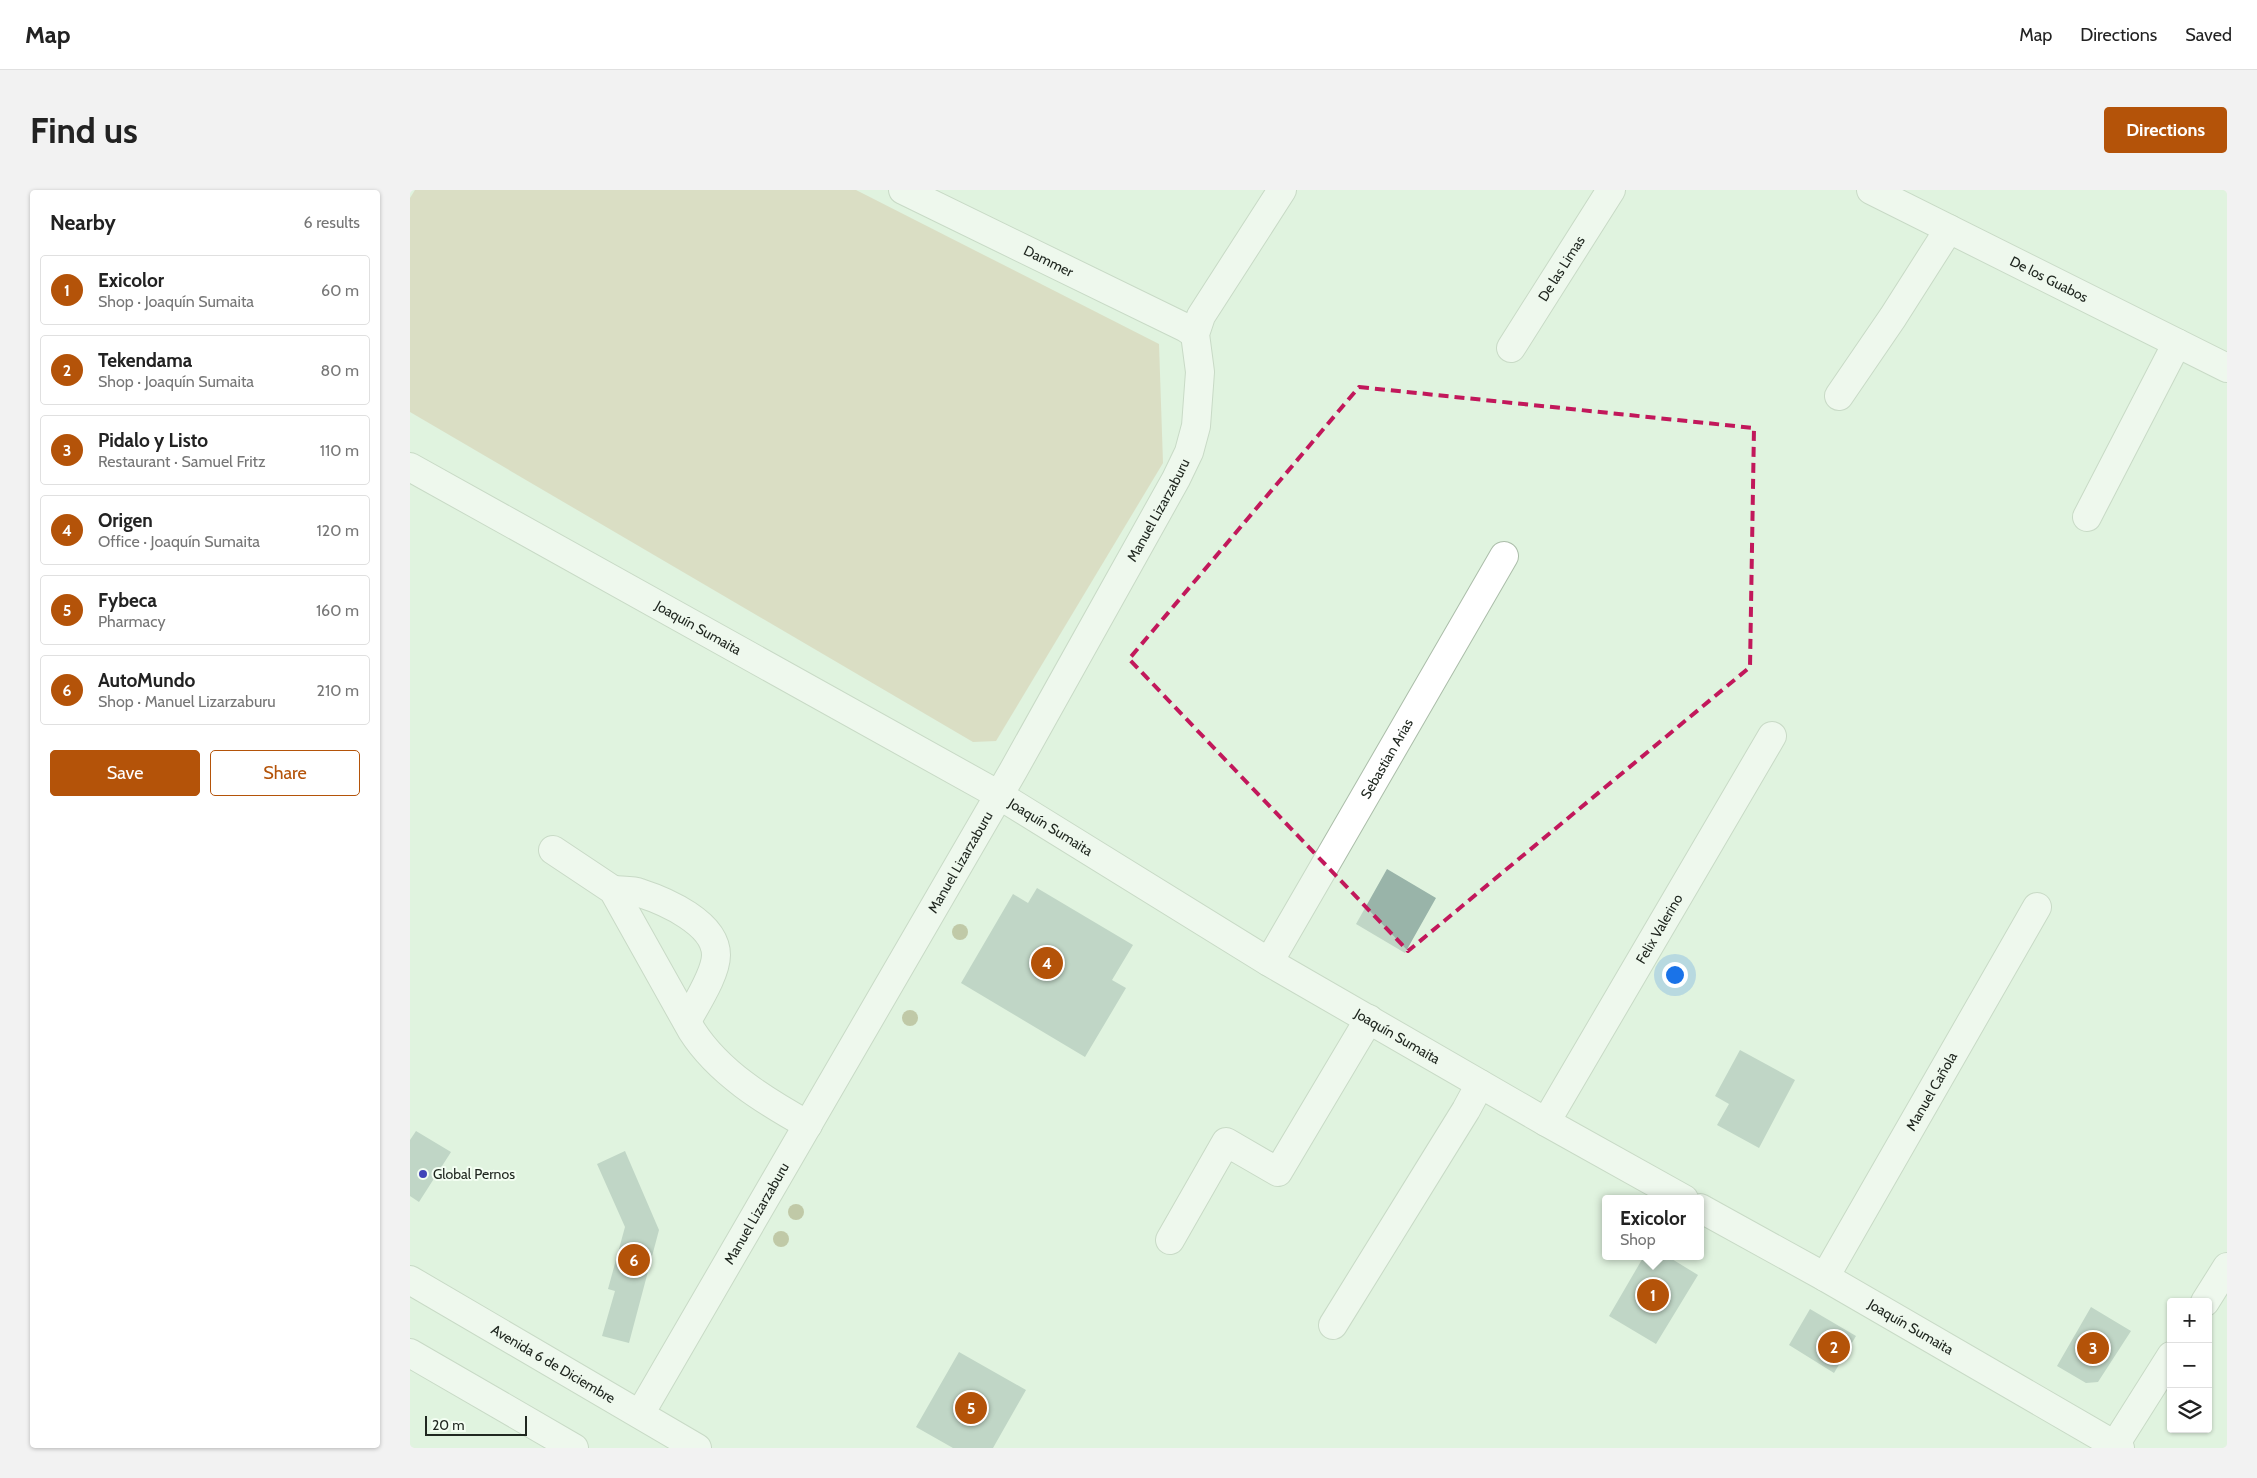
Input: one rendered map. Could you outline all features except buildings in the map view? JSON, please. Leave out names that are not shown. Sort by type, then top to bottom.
[{"type":"street","name":"Dammer","points":[[903,190],[1195,334]]},
{"type":"street","name":"Manuel Lizarzaburu","points":[[640,1414],[999,795],[1176,479],[1189,452],[1196,426],[1200,398],[1200,372],[1195,334],[1201,316],[1282,190]]},
{"type":"street","name":"De las Limas","points":[[1511,348],[1611,190]]},
{"type":"street","name":"De los Guabos","points":[[1871,190],[2227,368]]},
{"type":"street","points":[[1839,396],[1893,317],[1948,229]]},
{"type":"street","points":[[2087,517],[2177,343]]},
{"type":"street","name":"Joaquín Sumaita","points":[[410,467],[999,795],[1269,962],[1546,1122],[1677,1195]]},
{"type":"street","name":"Sebastian Arias","points":[[1269,962],[1504,556]]},
{"type":"street","name":"Felix Valerino","points":[[1546,1122],[1772,736]]},
{"type":"street","points":[[553,850],[613,890],[703,1048],[717,1064],[778,1108],[808,1125]]},
{"type":"street","points":[[613,890],[639,893],[675,908],[699,922],[715,945],[714,968],[687,1021]]},
{"type":"street","name":"Manuel Cañola","points":[[1825,1278],[2037,906]]},
{"type":"street","points":[[1170,1240],[1226,1142],[1278,1172],[1368,1019]]},
{"type":"street","points":[[1333,1325],[1466,1110],[1480,1084]]},
{"type":"street","name":"Joaquín Sumaita","points":[[1704,1210],[1825,1278],[2116,1447]]},
{"type":"street","points":[[2208,1298],[2227,1267]]},
{"type":"street","name":"Avenida 6 de Diciembre","points":[[410,1280],[698,1448]]},
{"type":"street","points":[[410,1352],[548,1441],[574,1448]]},
{"type":"street","points":[[2116,1447],[2167,1363]]},
{"type":"highlighted area","points":[[1359,387],[1754,428],[1750,667],[1408,951],[1129,659]]},
{"type":"shaded area","points":[[415,190],[856,190],[1159,344],[1163,463],[996,741],[973,742],[410,412],[410,198]]},
{"type":"place","name":"Origen","points":[[1047,963]]},
{"type":"place","name":"Global Pernos","points":[[423,1174]]},
{"type":"place","name":"AutoMundo","points":[[634,1260]]},
{"type":"place","name":"Exicolor","points":[[1653,1295]]},
{"type":"place","name":"Tekendama","points":[[1834,1347]]},
{"type":"place","name":"Pidalo y Listo","points":[[2093,1348]]},
{"type":"place","name":"Fybeca","points":[[971,1408]]}]
